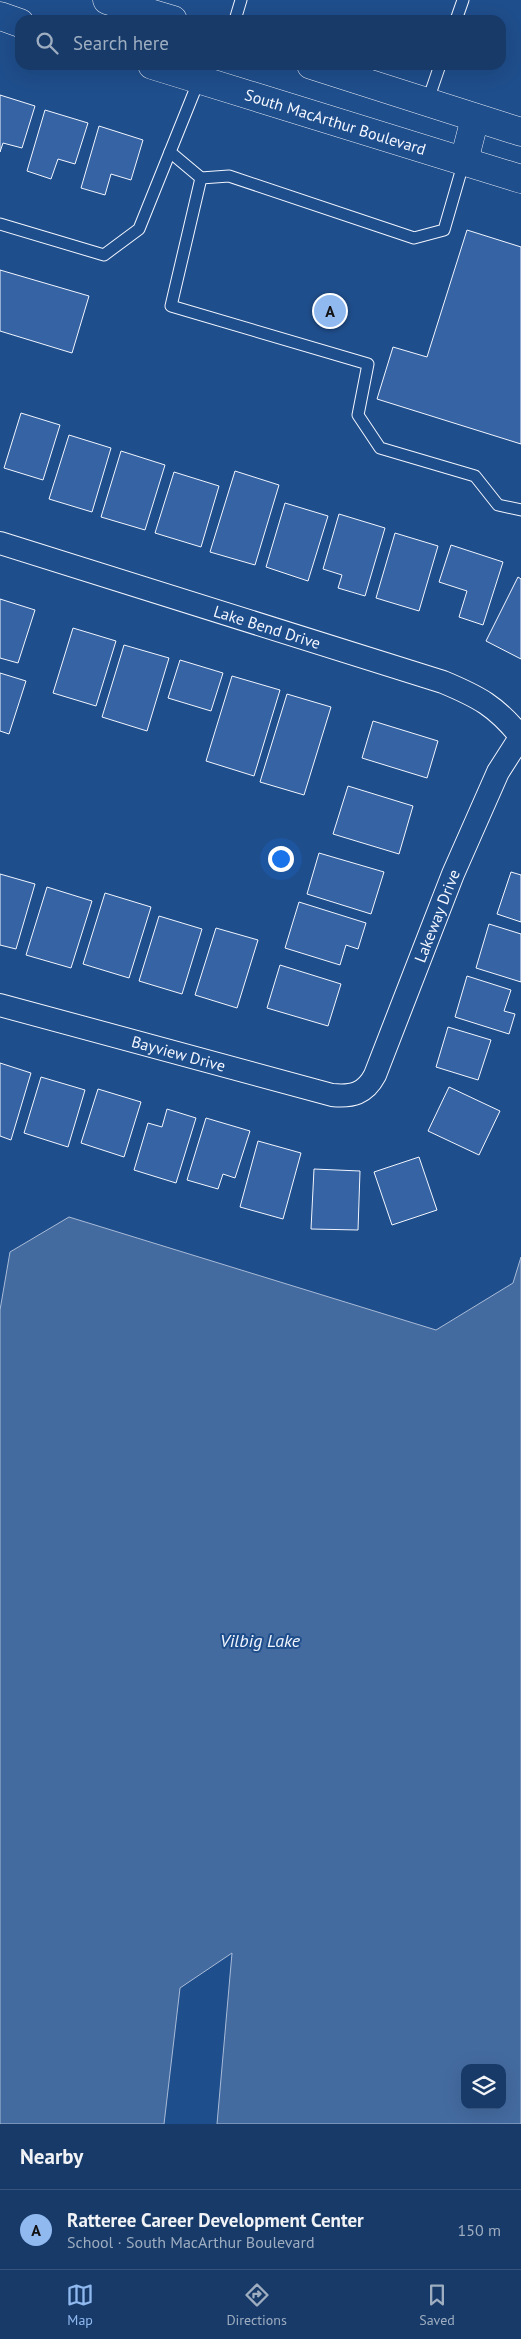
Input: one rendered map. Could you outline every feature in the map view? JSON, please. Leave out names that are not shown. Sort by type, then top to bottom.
[{"type":"main road","points":[[107,0],[156,15]]},
{"type":"main road","points":[[0,16],[15,20]]},
{"type":"main road","name":"South MacArthur Boulevard","points":[[168,70],[521,178]]},
{"type":"main road","points":[[326,70],[521,132]]},
{"type":"main road","points":[[464,161],[476,118]]},
{"type":"street","name":"Lake Bend Drive","points":[[0,543],[443,682],[488,704],[503,715],[521,736]]},
{"type":"street","name":"Lakeway Drive","points":[[358,1094],[369,1086],[375,1075],[453,874],[498,772],[521,736]]},
{"type":"street","name":"Bayview Drive","points":[[0,1005],[332,1095],[358,1094]]},
{"type":"lane","points":[[236,15],[241,0]]},
{"type":"lane","points":[[458,15],[463,0]]},
{"type":"lane","points":[[427,103],[438,70]]},
{"type":"lane","points":[[0,224],[104,255],[139,229],[199,80]]},
{"type":"lane","points":[[170,152],[201,178],[229,176],[414,238],[444,230],[464,161]]},
{"type":"lane","points":[[201,178],[171,306],[368,364],[358,415],[380,448],[475,476],[498,505],[521,510]]},
{"type":"water","name":"Vilbig Lake","points":[[69,1217],[436,1330],[513,1283],[521,1257],[521,2124],[217,2124],[232,1953],[180,1988],[164,2124],[0,2124],[0,1310],[10,1252]]},
{"type":"building","points":[[0,95],[35,106],[22,148],[3,143],[0,152]]},
{"type":"building","points":[[45,110],[88,123],[75,164],[58,159],[51,179],[27,171]]},
{"type":"building","points":[[99,126],[143,140],[131,180],[111,174],[105,195],[81,188]]},
{"type":"building","points":[[467,230],[521,247],[521,444],[377,399],[393,347],[427,357]]},
{"type":"building","points":[[0,270],[89,296],[72,353],[0,331]]},
{"type":"building","points":[[21,413],[60,425],[43,480],[4,468]]},
{"type":"building","points":[[69,435],[111,448],[92,512],[49,499]]},
{"type":"building","points":[[121,451],[165,465],[145,530],[101,517]]},
{"type":"building","points":[[235,471],[279,485],[255,565],[210,552]]},
{"type":"building","points":[[174,472],[219,486],[201,547],[155,533]]},
{"type":"building","points":[[285,503],[328,516],[308,581],[266,567]]},
{"type":"building","points":[[339,514],[385,528],[365,596],[338,588],[342,575],[323,569]]},
{"type":"building","points":[[395,533],[438,546],[419,611],[376,598]]},
{"type":"building","points":[[451,545],[503,562],[483,625],[459,617],[467,591],[439,582]]},
{"type":"building","points":[[518,577],[521,579],[521,659],[486,641]]},
{"type":"building","points":[[0,599],[35,610],[18,663],[0,658]]},
{"type":"building","points":[[73,628],[116,641],[96,706],[53,693]]},
{"type":"building","points":[[124,645],[169,658],[147,731],[102,717]]},
{"type":"building","points":[[180,660],[223,673],[211,711],[168,698]]},
{"type":"building","points":[[0,673],[26,681],[9,734],[0,731]]},
{"type":"building","points":[[232,676],[280,690],[254,776],[206,761]]},
{"type":"building","points":[[287,694],[331,707],[304,795],[260,782]]},
{"type":"building","points":[[373,721],[438,741],[427,778],[362,758]]},
{"type":"building","points":[[348,786],[413,806],[399,854],[333,834]]},
{"type":"building","points":[[319,853],[384,872],[371,914],[307,894]]},
{"type":"building","points":[[511,872],[521,875],[521,922],[497,914]]},
{"type":"building","points":[[0,874],[35,884],[16,949],[0,945]]},
{"type":"building","points":[[47,887],[92,901],[71,968],[26,955]]},
{"type":"building","points":[[105,893],[151,907],[129,978],[83,964]]},
{"type":"building","points":[[299,902],[366,923],[358,949],[346,945],[340,965],[285,948]]},
{"type":"building","points":[[159,916],[202,929],[182,994],[139,981]]},
{"type":"building","points":[[489,924],[521,934],[521,982],[476,968]]},
{"type":"building","points":[[216,928],[258,940],[237,1008],[195,995]]},
{"type":"building","points":[[280,965],[341,984],[328,1026],[267,1008]]},
{"type":"building","points":[[467,976],[511,990],[504,1011],[515,1014],[509,1034],[455,1017]]},
{"type":"building","points":[[448,1027],[491,1040],[478,1080],[436,1067]]},
{"type":"building","points":[[0,1063],[31,1073],[11,1140],[0,1136]]},
{"type":"building","points":[[41,1077],[85,1090],[68,1147],[24,1133]]},
{"type":"building","points":[[449,1087],[500,1111],[479,1155],[428,1131]]},
{"type":"building","points":[[98,1089],[141,1102],[124,1157],[81,1143]]},
{"type":"building","points":[[167,1109],[196,1118],[176,1183],[134,1170],[148,1123],[162,1127]]},
{"type":"building","points":[[206,1118],[250,1131],[235,1178],[223,1174],[218,1189],[187,1180]]},
{"type":"building","points":[[258,1141],[301,1153],[283,1219],[240,1207]]},
{"type":"building","points":[[419,1157],[437,1210],[392,1225],[374,1172]]},
{"type":"building","points":[[314,1169],[360,1171],[358,1230],[311,1229]]},
{"type":"place","name":"Ratteree Career Development Center","points":[[330,311]]}]
